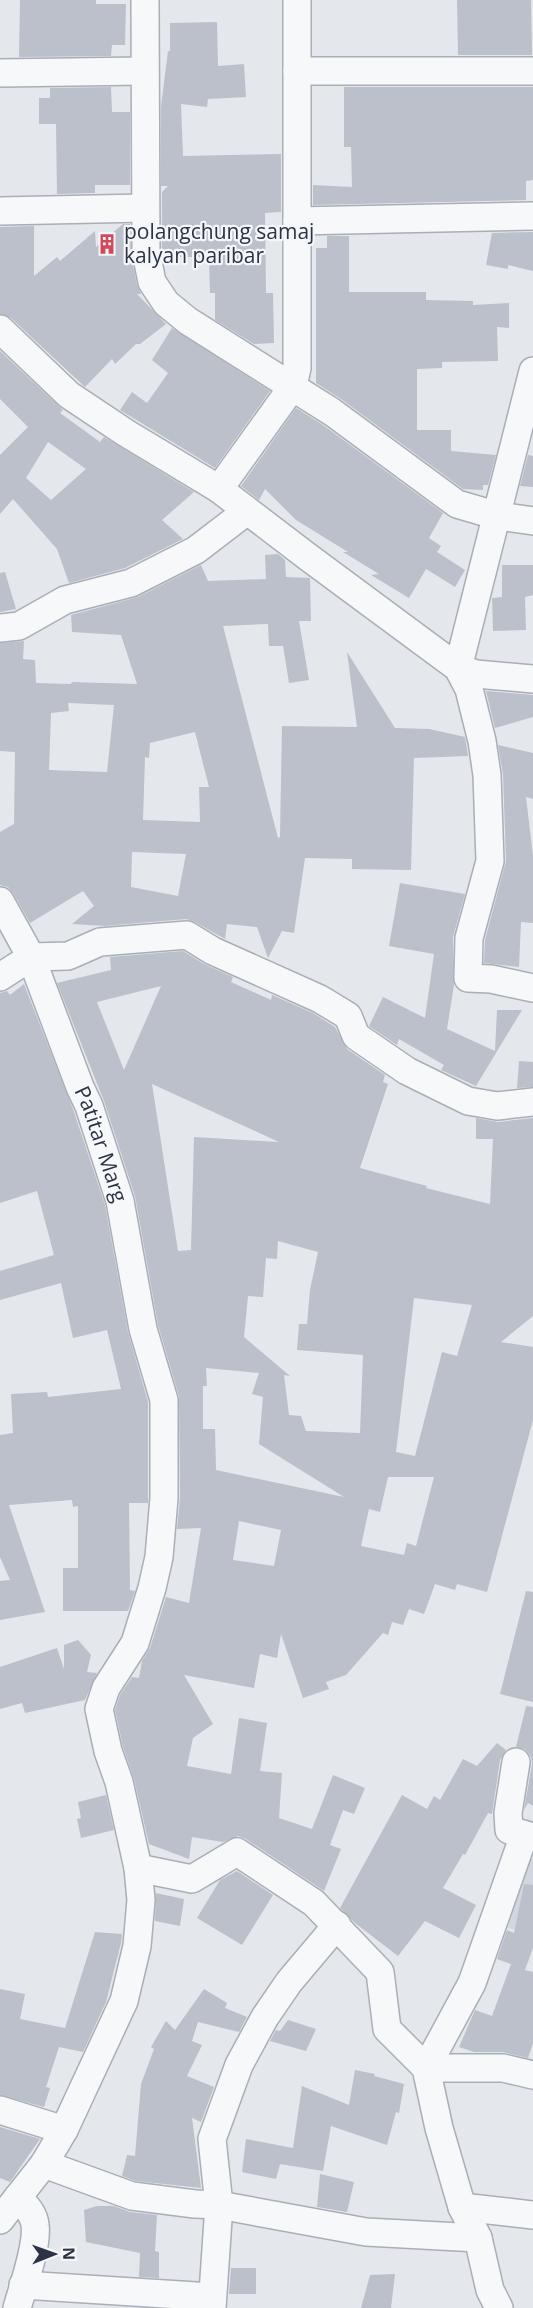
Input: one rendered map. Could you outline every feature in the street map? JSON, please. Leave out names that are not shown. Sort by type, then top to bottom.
[{"type":"street","points":[[145,0],[144,208],[146,252],[152,282],[166,303],[188,321],[332,412],[457,504],[498,516],[533,521]]},
{"type":"street","points":[[219,489],[293,386],[297,368],[297,0]]},
{"type":"street","points":[[297,71],[533,70]]},
{"type":"street","points":[[0,73],[144,71]]},
{"type":"street","points":[[0,211],[144,208]]},
{"type":"street","points":[[297,221],[533,216]]},
{"type":"street","points":[[0,329],[69,395],[126,433],[219,489],[458,668],[476,674],[533,679]]},
{"type":"street","points":[[533,371],[458,668],[469,690],[488,775],[490,861],[470,938],[468,978],[491,979],[533,988]]},
{"type":"street","points":[[0,628],[19,626],[65,600],[131,583],[196,550],[247,511]]},
{"type":"street","name":"Patitar Marg","points":[[0,901],[31,957],[80,1088],[89,1106],[120,1201],[143,1329],[164,1400],[164,1498],[159,1557],[135,1643],[106,1688],[99,1708],[108,1751],[119,1782],[138,1868],[141,1900],[137,1946],[124,2001],[64,2130],[44,2164],[0,2220]]},
{"type":"street","points":[[0,977],[31,957],[68,956],[100,942],[187,935],[213,951],[348,1016],[357,1036],[407,1071],[468,1101],[497,1106],[533,1102]]},
{"type":"street","points":[[426,2068],[472,1983],[529,1836],[509,1830],[508,1813],[516,1762]]},
{"type":"street","points":[[138,1868],[192,1879],[237,1852],[314,1903],[380,1972],[387,2030],[426,2068],[438,2128],[462,2207],[478,2238],[490,2302]]},
{"type":"street","points":[[18,2197],[32,2213],[36,2224],[35,2238],[20,2296],[212,2302],[219,2205],[212,2139],[239,2065],[265,2017],[289,1982],[337,1925]]},
{"type":"street","points":[[426,2068],[503,2068],[533,2075]]},
{"type":"street","points":[[0,2110],[64,2130]]},
{"type":"street","points":[[44,2164],[132,2196],[219,2205],[366,2232],[478,2238]]},
{"type":"street","points":[[462,2207],[533,2215]]},
{"type":"shaded area","points":[[527,1858],[533,1859],[533,1935],[508,1928]]},
{"type":"building","points":[[20,0],[96,0],[96,4],[126,4],[125,45],[112,45],[111,56],[19,57]]},
{"type":"building","points":[[457,0],[531,0],[532,55],[458,55]]},
{"type":"building","points":[[217,22],[218,66],[244,64],[246,97],[208,99],[207,107],[181,104],[183,156],[281,154],[281,212],[265,213],[266,293],[273,293],[274,343],[254,344],[215,320],[215,293],[210,293],[209,257],[163,257],[162,192],[168,186],[161,186],[161,106],[168,51],[170,51],[170,23]]},
{"type":"building","points":[[111,87],[112,112],[130,112],[130,185],[95,185],[95,193],[57,194],[56,124],[39,124],[39,98],[50,98],[50,88]]},
{"type":"building","points":[[344,87],[533,87],[533,180],[526,181],[526,200],[313,205],[313,185],[352,187],[351,147],[344,147]]},
{"type":"building","points":[[123,224],[130,224],[131,255],[141,294],[137,294],[166,324],[140,344],[136,344],[115,364],[112,359],[85,387],[11,318],[0,314],[0,227],[34,226],[34,276],[57,257],[60,261],[95,231],[96,247]]},
{"type":"building","points":[[533,232],[533,271],[508,265],[508,269],[486,265],[492,233]]},
{"type":"building","points":[[327,236],[349,236],[349,292],[426,292],[426,300],[473,301],[473,305],[509,303],[509,328],[497,327],[498,361],[442,362],[442,368],[417,369],[417,430],[451,430],[451,451],[496,455],[488,485],[483,485],[483,490],[463,489],[316,383],[316,248],[327,248]]},
{"type":"building","points":[[172,328],[270,391],[215,468],[120,410],[132,392],[147,403],[168,373],[152,360]]},
{"type":"building","points":[[0,351],[63,410],[60,413],[100,442],[104,437],[194,492],[162,520],[183,539],[125,568],[69,583],[57,549],[13,499],[0,514],[0,455],[28,427],[0,399]],"holes":[[[48,442],[86,469],[51,500],[26,478]]]},
{"type":"building","points":[[296,408],[323,425],[443,513],[429,538],[441,546],[437,552],[465,570],[455,587],[426,569],[409,598],[371,575],[379,574],[343,552],[348,552],[296,520],[265,489],[259,500],[241,486]]},
{"type":"building","points":[[528,455],[533,456],[533,487],[520,486]]},
{"type":"building","points":[[278,554],[285,560],[286,577],[310,578],[311,621],[299,621],[309,680],[289,683],[283,646],[269,646],[268,624],[223,626],[278,838],[280,837],[282,726],[357,727],[347,652],[395,728],[429,729],[465,737],[468,756],[414,758],[411,870],[352,869],[352,859],[305,858],[294,933],[282,931],[268,958],[257,927],[227,924],[225,939],[186,919],[105,926],[72,924],[94,906],[83,891],[30,923],[13,893],[8,887],[0,885],[0,832],[14,824],[15,752],[0,751],[0,643],[24,641],[23,659],[35,660],[36,683],[137,684],[121,635],[72,632],[71,615],[138,597],[201,565],[208,581],[266,579],[265,555]],"holes":[[[68,703],[114,705],[107,772],[49,770],[51,713],[69,711]],[[195,732],[209,787],[199,787],[200,822],[143,820],[145,757],[149,758],[150,743]],[[132,852],[186,854],[178,896],[131,887]]]},
{"type":"building","points":[[502,565],[533,565],[533,595],[525,597],[526,630],[493,631],[492,598],[502,597]]},
{"type":"building","points":[[5,572],[16,609],[0,612],[0,573]]},
{"type":"building","points":[[486,691],[533,695],[533,717],[495,728]]},
{"type":"building","points":[[498,745],[533,753],[533,799],[526,797],[533,856],[533,923],[521,922],[519,967],[484,963],[485,940],[506,861],[503,774]]},
{"type":"building","points":[[400,883],[465,894],[453,937],[454,985],[447,1029],[495,1051],[497,1010],[522,1010],[476,1086],[441,1070],[444,1065],[399,1039],[397,1045],[369,1026],[383,997],[425,1018],[434,954],[389,946]]},
{"type":"building","points":[[183,951],[206,965],[233,977],[231,982],[271,1000],[272,995],[313,1013],[335,1027],[347,1049],[385,1075],[383,1082],[388,1084],[360,1168],[490,1204],[493,1139],[476,1139],[476,1118],[498,1122],[533,1118],[533,1316],[501,1342],[533,1347],[533,1420],[487,1592],[457,1584],[455,1590],[435,1584],[424,1614],[409,1609],[403,1625],[392,1622],[388,1635],[383,1633],[346,1675],[326,1682],[329,1689],[303,1698],[281,1634],[277,1658],[260,1654],[254,1688],[184,1675],[213,1724],[193,1738],[187,1766],[231,1774],[239,1718],[267,1723],[260,1771],[282,1773],[279,1818],[312,1829],[333,1775],[365,1788],[354,1814],[343,1810],[330,1845],[341,1849],[324,1891],[238,1836],[223,1842],[192,1837],[189,1859],[149,1844],[134,1779],[123,1747],[115,1710],[120,1695],[132,1677],[139,1678],[142,1661],[150,1648],[166,1597],[189,1603],[201,1528],[177,1529],[180,1498],[179,1396],[158,1325],[135,1196],[104,1101],[57,983],[111,970],[110,957]],"holes":[[[161,986],[124,1070],[97,1002]],[[152,1084],[279,1142],[194,1137],[191,1250],[178,1251]],[[278,1241],[318,1252],[310,1290],[307,1324],[299,1324],[297,1350],[363,1355],[360,1433],[306,1431],[301,1416],[289,1415],[284,1375],[290,1376],[244,1337],[248,1296],[263,1297],[266,1258],[277,1259]],[[414,1298],[472,1305],[457,1356],[442,1352],[415,1456],[396,1452]],[[206,1368],[259,1373],[252,1394],[263,1397],[259,1444],[344,1497],[216,1470],[215,1429],[203,1429],[203,1386],[207,1386]],[[388,1477],[434,1477],[416,1546],[407,1543],[404,1555],[361,1546],[369,1509],[380,1512]],[[239,1521],[281,1530],[274,1566],[233,1560]]]},
{"type":"building","points":[[24,984],[74,1112],[105,1205],[128,1332],[148,1402],[148,1503],[129,1503],[130,1590],[135,1591],[128,1611],[63,1611],[63,1568],[78,1568],[78,1506],[73,1507],[72,1500],[9,1505],[45,1612],[0,1620],[0,1581],[10,1580],[0,1557],[0,1435],[13,1433],[11,1394],[47,1392],[48,1397],[121,1389],[107,1330],[73,1338],[61,1283],[0,1300],[0,1271],[54,1255],[37,1191],[0,1203],[0,993],[7,991],[10,995]]},
{"type":"building","points":[[519,1061],[533,1062],[533,1087],[517,1088]]},
{"type":"building","points":[[526,1591],[533,1592],[533,1702],[500,1694]]},
{"type":"building","points":[[78,1640],[91,1655],[87,1672],[97,1673],[85,1700],[25,1713],[22,1703],[0,1709],[0,1667],[57,1648],[64,1669],[64,1645]]},
{"type":"building","points":[[526,1706],[533,1707],[533,1806],[528,1803],[524,1810],[532,1764],[531,1757],[525,1749],[516,1747]]},
{"type":"building","points":[[497,1743],[506,1750],[500,1760],[492,1814],[488,1813],[465,1855],[463,1854],[443,1888],[476,1905],[459,1938],[425,1921],[398,1956],[355,1923],[340,1908],[402,1795],[427,1809],[434,1796],[440,1800],[463,1759],[477,1766]]},
{"type":"building","points":[[106,1795],[114,1830],[81,1838],[77,1819],[81,1818],[78,1802]]},
{"type":"building","points":[[237,1871],[273,1895],[242,1945],[197,1918],[220,1880]]},
{"type":"building","points":[[524,1884],[533,1885],[533,1948],[525,1970],[533,1972],[533,2043],[528,2058],[503,2052],[474,2052],[459,2047],[475,2010],[492,2016],[511,1964],[497,1959],[507,1930],[514,1933]]},
{"type":"building","points":[[156,1893],[184,1899],[180,1926],[155,1921]]},
{"type":"building","points":[[95,1932],[122,1934],[106,2002],[83,2052],[59,2047],[46,2087],[50,2088],[44,2107],[0,2095],[0,1989],[25,1994],[20,2019],[65,2028]]},
{"type":"building","points":[[204,1989],[227,2003],[225,2008],[247,2017],[239,2032],[198,2022],[192,2041],[202,2045],[187,2076],[214,2087],[201,2122],[192,2118],[201,2188],[136,2181],[122,2176],[127,2155],[135,2156],[141,2084],[154,2049],[151,2047],[166,2021],[175,2030]]},
{"type":"building","points":[[288,2020],[316,2029],[306,2051],[270,2041],[276,2030],[280,2031]]},
{"type":"building","points":[[355,2070],[404,2084],[399,2113],[396,2112],[387,2145],[331,2126],[323,2171],[280,2164],[276,2179],[242,2172],[246,2139],[293,2148],[302,2086],[349,2105]]},
{"type":"building","points":[[0,2127],[40,2139],[10,2182],[0,2178]]},
{"type":"building","points":[[320,2174],[354,2182],[347,2212],[317,2207]]},
{"type":"building","points":[[97,2206],[114,2206],[130,2212],[157,2215],[155,2251],[159,2252],[159,2278],[139,2277],[140,2253],[86,2242],[84,2210]]},
{"type":"building","points":[[231,2268],[256,2268],[256,2294],[229,2294]]},
{"type":"building","points":[[395,2274],[391,2308],[361,2308],[370,2275]]},
{"type":"place","name":"polangchung samaj kalyan paribar","points":[[107,244]]}]
